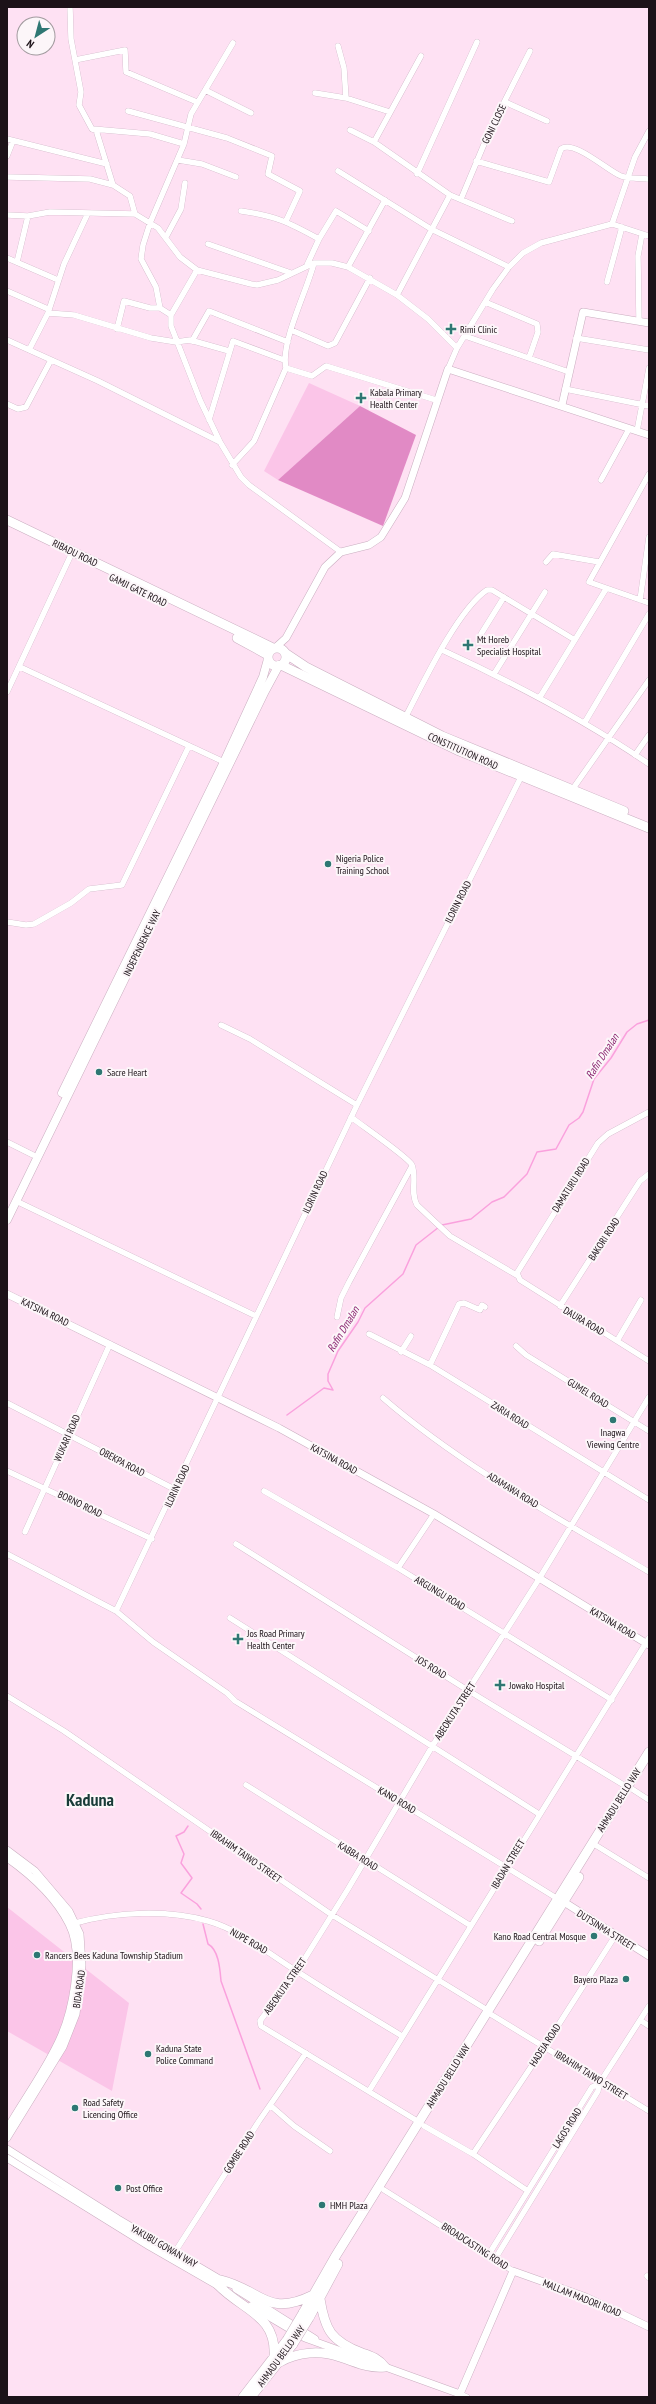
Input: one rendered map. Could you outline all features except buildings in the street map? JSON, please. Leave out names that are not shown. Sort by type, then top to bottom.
[{"type":"main road","name":"RIBADU ROAD","points":[[7,520],[28,534],[251,638],[275,652]]},
{"type":"main road","name":"GAMJI GATE ROAD","points":[[7,527],[28,534],[70,557],[275,652]]},
{"type":"main road","name":"CONSTITUTION ROAD","points":[[275,652],[405,718],[646,823],[521,777],[429,737],[280,665],[272,664],[275,652]]},
{"type":"main road","points":[[275,652],[285,661],[280,665]]},
{"type":"main road","name":"INDEPENDENCE WAY","points":[[7,1209],[224,762],[275,652]]},
{"type":"main road","name":"INDEPENDENCE WAY","points":[[7,1220],[265,691],[280,665]]},
{"type":"main road","name":"AHMADU BELLO WAY","points":[[252,2397],[290,2342],[490,2013],[597,1846],[649,1752]]},
{"type":"main road","name":"AHMADU BELLO WAY","points":[[561,1901],[630,1788],[649,1762]]},
{"type":"main road","name":"AHMADU BELLO WAY","points":[[316,2297],[384,2190],[422,2124]]},
{"type":"main road","points":[[219,2282],[239,2286],[263,2300],[277,2305],[288,2305],[316,2297],[324,2321],[338,2342],[378,2359],[385,2367],[376,2369],[339,2356],[314,2353],[277,2359],[274,2339],[268,2325],[230,2298],[219,2282]]},
{"type":"main road","name":"AHMADU BELLO WAY","points":[[243,2397],[277,2359]]},
{"type":"street","points":[[70,7],[71,39],[81,92],[79,105],[92,129],[96,130],[113,185]]},
{"type":"street","points":[[417,174],[477,42]]},
{"type":"street","points":[[160,308],[156,287],[141,259],[150,222],[178,160],[184,144],[191,114],[233,43]]},
{"type":"street","points":[[338,46],[344,68],[346,98]]},
{"type":"street","points":[[75,60],[125,50],[126,72],[197,102]]},
{"type":"street","name":"GONI CLOSE","points":[[461,199],[476,161],[530,51]]},
{"type":"street","points":[[374,142],[421,56]]},
{"type":"street","points":[[205,90],[251,113]]},
{"type":"street","points":[[315,93],[346,98],[390,112]]},
{"type":"street","points":[[505,102],[547,121]]},
{"type":"street","points":[[128,111],[189,126],[227,138],[272,156],[270,176],[300,191],[286,221]]},
{"type":"street","points":[[92,129],[150,134],[184,144]]},
{"type":"street","points":[[350,130],[374,142],[417,174],[450,195],[512,221]]},
{"type":"street","points":[[612,224],[635,157],[649,131]]},
{"type":"street","points":[[7,156],[10,140],[107,164]]},
{"type":"street","points":[[476,161],[549,182],[561,149],[566,147],[583,152],[619,176],[649,179]]},
{"type":"street","points":[[178,160],[202,164],[236,177]]},
{"type":"street","points":[[338,171],[431,229],[509,267]]},
{"type":"street","points":[[7,177],[90,179],[113,185],[130,196],[135,214]]},
{"type":"street","points":[[166,237],[180,209],[185,183]]},
{"type":"street","points":[[397,295],[450,195]]},
{"type":"street","points":[[348,267],[385,200]]},
{"type":"street","points":[[241,211],[269,215],[286,221],[319,239]]},
{"type":"street","points":[[307,265],[319,239],[336,211],[369,231]]},
{"type":"street","points":[[7,215],[28,216],[50,212],[135,214],[150,222],[166,237],[180,257],[197,270],[257,285],[278,280],[290,273],[314,263],[332,263],[348,267],[370,278],[397,295],[428,319],[457,348]]},
{"type":"street","points":[[30,350],[48,311],[58,280],[88,213]]},
{"type":"street","points":[[17,262],[28,216]]},
{"type":"street","points":[[275,652],[286,638],[325,568],[341,552],[368,545],[381,537],[405,498],[436,400],[457,348],[485,302],[509,267],[523,253],[541,243],[612,224],[649,236]]},
{"type":"street","points":[[607,282],[622,227]]},
{"type":"street","points":[[638,321],[638,256],[642,234]]},
{"type":"street","points":[[208,244],[290,273]]},
{"type":"street","points":[[7,258],[58,280]]},
{"type":"street","points":[[232,465],[254,441],[286,368],[284,360],[291,330],[314,263]]},
{"type":"street","points":[[197,270],[170,315],[171,326],[176,342],[209,420],[220,442],[232,465],[249,486],[341,552]]},
{"type":"street","points":[[291,330],[328,346],[336,343],[370,278]]},
{"type":"street","points":[[7,291],[48,311],[74,315],[117,329],[176,342],[192,341],[228,351]]},
{"type":"street","points":[[117,329],[124,301],[150,308],[160,308],[170,315]]},
{"type":"street","points":[[485,302],[537,324],[538,332],[529,358]]},
{"type":"street","points":[[562,405],[580,315],[585,310],[649,323]]},
{"type":"street","points":[[192,341],[209,311],[288,342]]},
{"type":"street","points":[[465,336],[569,372]]},
{"type":"street","points":[[576,338],[649,350]]},
{"type":"street","points":[[7,340],[220,442]]},
{"type":"street","points":[[209,420],[231,343],[235,340],[284,360]]},
{"type":"street","points":[[7,404],[18,409],[26,407],[51,360]]},
{"type":"street","points":[[286,368],[312,376],[326,366],[436,400]]},
{"type":"street","points":[[601,480],[633,430],[642,405],[649,368]]},
{"type":"street","points":[[448,369],[562,405],[649,435]]},
{"type":"street","points":[[565,389],[649,406]]},
{"type":"street","points":[[649,474],[589,582],[649,603]]},
{"type":"street","points":[[640,600],[649,537]]},
{"type":"street","points":[[546,562],[553,554],[599,562]]},
{"type":"street","points":[[7,692],[9,681],[20,667],[70,557]]},
{"type":"street","points":[[540,697],[606,588]]},
{"type":"street","points":[[405,718],[442,650],[469,609],[484,592],[490,589],[575,640]]},
{"type":"street","points":[[494,674],[545,592]]},
{"type":"street","points":[[482,634],[504,597]]},
{"type":"street","points":[[585,722],[649,614]]},
{"type":"street","points":[[442,650],[540,697],[610,737],[649,764]]},
{"type":"street","points":[[20,667],[224,762]]},
{"type":"street","points":[[572,790],[649,680]]},
{"type":"street","points":[[635,754],[649,735]]},
{"type":"street","points":[[7,922],[26,925],[34,924],[71,903],[89,889],[122,885],[189,746]]},
{"type":"street","name":"ILORIN ROAD","points":[[116,1611],[176,1490],[256,1316],[356,1105],[521,777]]},
{"type":"street","points":[[221,1025],[250,1039],[356,1105]]},
{"type":"street","name":"DAMATURU ROAD","points":[[519,1278],[520,1268],[598,1143],[608,1134],[649,1112]]},
{"type":"street","points":[[337,1317],[341,1298],[412,1166],[351,1117]]},
{"type":"street","points":[[7,1142],[33,1155]]},
{"type":"street","name":"DAURA ROAD","points":[[412,1166],[414,1178],[413,1200],[445,1231],[458,1241],[649,1361]]},
{"type":"street","name":"BAKORI ROAD","points":[[560,1306],[640,1181],[649,1174]]},
{"type":"street","points":[[16,1201],[256,1316]]},
{"type":"street","name":"KATSINA ROAD","points":[[7,1294],[279,1428],[434,1514],[539,1579],[648,1642]]},
{"type":"street","points":[[617,1341],[641,1300]]},
{"type":"street","points":[[430,1365],[459,1304],[464,1303],[480,1310],[482,1305],[485,1306]]},
{"type":"street","name":"ZARIA ROAD","points":[[369,1334],[401,1352],[430,1365],[649,1500]]},
{"type":"street","points":[[401,1352],[411,1336]]},
{"type":"street","name":"WUKARI ROAD","points":[[25,1532],[110,1344]]},
{"type":"street","name":"GUMEL ROAD","points":[[516,1346],[526,1355],[649,1431]]},
{"type":"street","name":"ABEOKUTA STREET","points":[[306,2053],[260,2023],[297,1971],[332,1915],[434,1745],[469,1691],[504,1632],[539,1579],[633,1421],[649,1397]]},
{"type":"street","name":"ADAMAWA ROAD","points":[[383,1398],[411,1422],[473,1465],[571,1526],[649,1572]]},
{"type":"street","name":"OBEKPA ROAD","points":[[7,1404],[176,1490]]},
{"type":"street","name":"BORNO ROAD","points":[[7,1471],[45,1487],[152,1539]]},
{"type":"street","name":"ARGUNGU ROAD","points":[[264,1491],[398,1568],[612,1700]]},
{"type":"street","points":[[398,1568],[434,1514]]},
{"type":"street","name":"JOS ROAD","points":[[236,1544],[575,1757],[649,1800]]},
{"type":"street","name":"KANO ROAD","points":[[7,1554],[116,1611],[153,1642],[227,1693],[235,1701],[561,1901]]},
{"type":"street","points":[[230,1618],[434,1745],[539,1814]]},
{"type":"street","name":"IBADAN STREET","points":[[369,2091],[506,1867],[648,1642]]},
{"type":"street","name":"IBRAHIM TAIWO STREET","points":[[7,1696],[70,1736],[332,1915],[649,2111]]},
{"type":"street","name":"KABBA ROAD","points":[[246,1785],[365,1861],[471,1926]]},
{"type":"street","points":[[597,1846],[649,1878]]},
{"type":"street","name":"BIDA ROAD","points":[[7,1850],[40,1876],[54,1892],[75,1923],[80,1934],[82,1965],[81,1988],[70,2031],[52,2067],[7,2138]]},
{"type":"street","name":"BIDA ROAD","points":[[7,1858],[29,1875],[63,1914],[73,1936],[76,1963],[75,1987],[65,2029],[47,2064],[7,2129]]},
{"type":"street","name":"DUTSINMA STREET","points":[[561,1901],[614,1936],[649,1956]]},
{"type":"street","name":"NUPE ROAD","points":[[75,1923],[100,1916],[123,1914],[155,1914],[207,1921],[243,1937],[402,2036]]},
{"type":"street","name":"HADEJA ROAD","points":[[473,2154],[545,2046],[614,1936]]},
{"type":"street","name":"LAGOS ROAD","points":[[489,2254],[592,2087],[600,2082],[649,2006]]},
{"type":"street","points":[[640,2020],[649,2026]]},
{"type":"street","points":[[306,2053],[473,2154],[528,2191]]},
{"type":"street","name":"GOMBE ROAD","points":[[173,2255],[270,2105],[306,2053]]},
{"type":"street","points":[[495,2258],[598,2091],[600,2082]]},
{"type":"street","points":[[270,2105],[294,2126],[330,2151]]},
{"type":"street","name":"YAKUBU GOWAN WAY","points":[[7,2149],[173,2255]]},
{"type":"street","name":"YAKUBU GOWAN WAY","points":[[7,2158],[320,2343],[464,2395]]},
{"type":"street","name":"BROADCASTING ROAD","points":[[384,2190],[489,2254],[514,2271],[464,2395]]},
{"type":"street","name":"MALLAM MADORI ROAD","points":[[514,2271],[586,2297],[649,2327]]},
{"type":"shaded area","points":[[309,383],[360,406],[278,480],[264,471]]},
{"type":"shaded area","points":[[360,406],[416,435],[383,526],[278,480]]},
{"type":"shaded area","name":"Rancers Bees Kaduna Township Stadium","points":[[7,1907],[129,2003],[112,2091],[7,2031]]},
{"type":"waterway","name":"Rafin Dmalan","points":[[442,1225],[471,1219],[492,1202],[504,1197],[527,1174],[537,1152],[556,1149],[569,1125],[579,1118],[583,1112],[594,1079],[611,1058],[627,1032],[637,1024],[649,1020]]},
{"type":"waterway","name":"Rafin Dmalan","points":[[287,1415],[324,1388],[333,1390],[328,1381],[328,1374],[338,1351],[358,1322],[365,1308],[403,1274],[416,1245],[439,1227]]},
{"type":"waterway","points":[[188,1826],[184,1832],[176,1836],[184,1854],[181,1863],[192,1878],[181,1893],[197,1904],[201,1909]]},
{"type":"waterway","points":[[203,1924],[208,1944],[217,1955],[221,1981],[260,2089]]},
{"type":"place","name":"Rimi Clinic","points":[[451,329]]},
{"type":"place","name":"Kabala Primary Health Center","points":[[361,398]]},
{"type":"place","name":"Mt Horeb Specialist Hospital","points":[[468,645]]},
{"type":"place","name":"Nigeria Police Training School","points":[[328,864]]},
{"type":"place","name":"Sacre Heart","points":[[99,1072]]},
{"type":"place","name":"Inagwa Viewing Centre","points":[[613,1420]]},
{"type":"place","name":"Jos Road Primary Health Center","points":[[238,1639]]},
{"type":"place","name":"Jowako Hospital","points":[[500,1685]]},
{"type":"place","name":"Kano Road Central Mosque","points":[[594,1936]]},
{"type":"place","name":"Rancers Bees Kaduna Township Stadium","points":[[37,1955]]},
{"type":"place","name":"Bayero Plaza","points":[[626,1979]]},
{"type":"place","name":"Kaduna State Police Command","points":[[148,2054]]},
{"type":"place","name":"Road Safety Licencing Office","points":[[75,2108]]},
{"type":"place","name":"Post Office","points":[[118,2188]]},
{"type":"place","name":"HMH Plaza","points":[[322,2205]]},
{"type":"district","name":"Kaduna","points":[[90,1799]]}]
